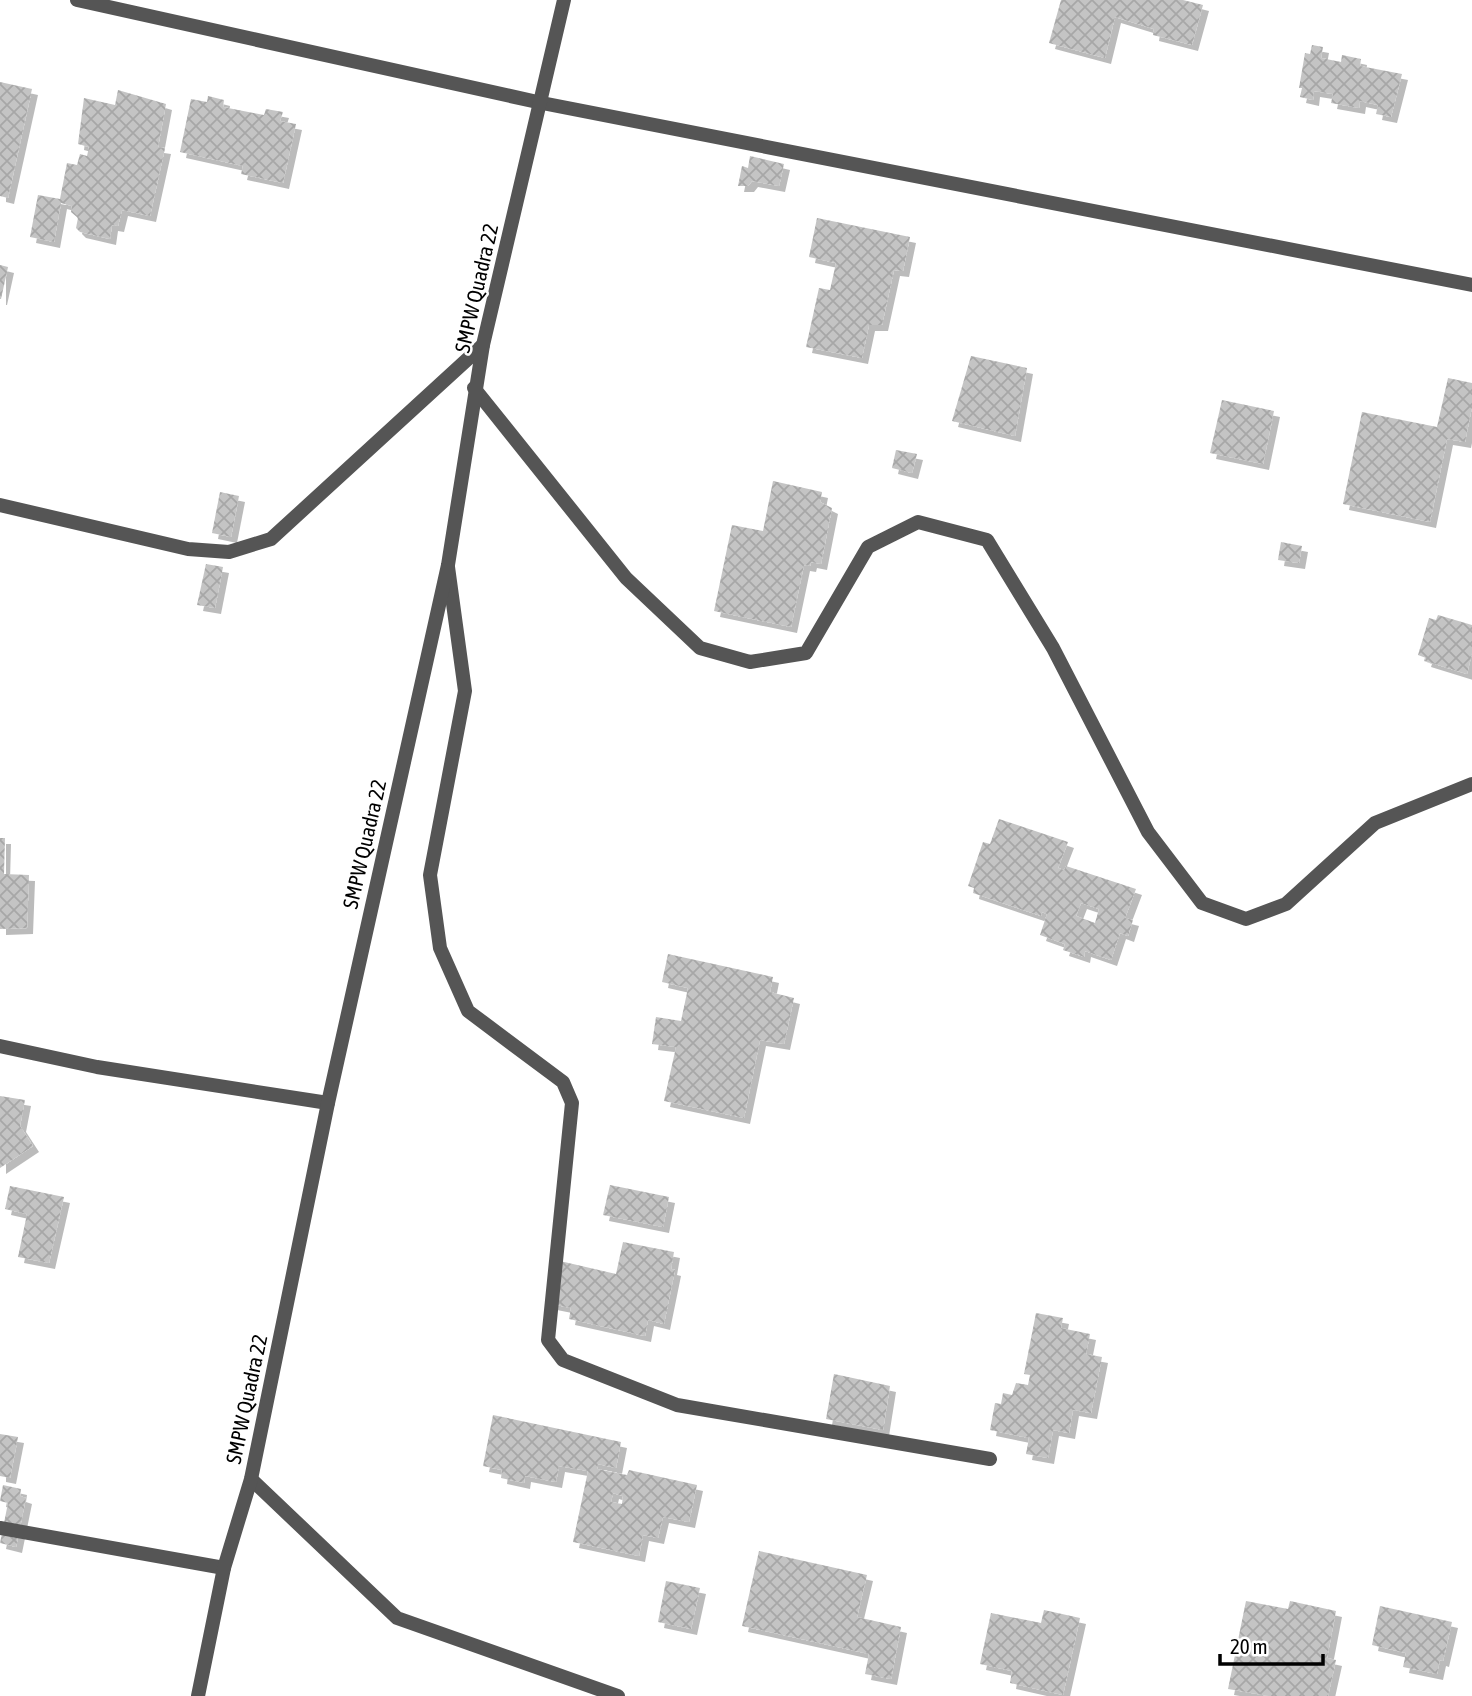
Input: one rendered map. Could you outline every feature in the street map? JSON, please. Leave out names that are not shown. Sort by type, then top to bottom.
[{"type":"street","points":[[77,0],[542,103],[1472,285]]},
{"type":"street","name":"SMPW Quadra 22","points":[[198,1696],[225,1568],[251,1479],[328,1102],[448,565],[474,388],[483,345],[542,103],[564,0]]},
{"type":"street","points":[[0,505],[188,549],[229,552],[271,539],[483,345]]},
{"type":"street","points":[[474,388],[626,578],[700,648],[750,662],[806,653],[869,547],[918,522],[987,540],[1054,648],[1148,832],[1202,903],[1246,919],[1286,904],[1375,823],[1472,784]]},
{"type":"street","points":[[448,565],[465,691],[430,875],[433,900],[440,948],[468,1011],[563,1082],[572,1102],[548,1340],[563,1360],[677,1405],[990,1459]]},
{"type":"street","points":[[0,1046],[97,1067],[328,1102]]},
{"type":"street","points":[[251,1479],[397,1618],[618,1696]]},
{"type":"street","points":[[0,1528],[225,1568]]},
{"type":"building","points":[[1061,0],[1183,0],[1203,5],[1192,45],[1153,35],[1154,29],[1115,17],[1105,58],[1049,43]]},
{"type":"building","points":[[1312,45],[1323,47],[1321,58],[1341,62],[1342,55],[1361,59],[1360,66],[1402,74],[1391,117],[1376,114],[1378,105],[1360,101],[1359,108],[1331,103],[1333,94],[1314,91],[1313,100],[1300,97],[1305,53],[1310,54]]},
{"type":"building","points":[[0,82],[32,89],[8,198],[0,196]]},
{"type":"building","points":[[118,90],[166,104],[158,147],[165,148],[150,216],[122,210],[118,226],[112,225],[110,239],[80,232],[76,228],[78,218],[71,212],[72,206],[61,203],[54,242],[30,237],[38,195],[60,199],[67,163],[77,165],[80,154],[87,156],[89,147],[78,144],[84,98],[115,105]]},
{"type":"building","points":[[208,96],[224,100],[223,107],[264,115],[266,109],[283,112],[280,121],[296,124],[283,183],[241,174],[243,166],[180,152],[191,99],[207,102]]},
{"type":"building","points":[[750,156],[784,164],[779,186],[752,181],[748,186],[738,186],[742,166],[748,168]]},
{"type":"building","points":[[817,218],[910,237],[903,271],[894,270],[882,325],[869,325],[862,358],[806,347],[819,288],[830,290],[836,263],[809,257]]},
{"type":"building","points":[[0,265],[8,267],[1,299],[0,299]]},
{"type":"building","points":[[971,356],[1027,368],[1015,436],[952,421]]},
{"type":"building","points":[[1448,378],[1472,383],[1472,407],[1465,442],[1447,439],[1430,522],[1343,504],[1362,412],[1437,427]]},
{"type":"building","points":[[1222,400],[1274,411],[1263,464],[1210,453]]},
{"type":"building","points":[[896,450],[917,454],[912,473],[892,468]]},
{"type":"building","points":[[773,481],[822,492],[820,502],[832,508],[821,564],[811,562],[810,566],[804,565],[791,627],[714,611],[732,525],[763,531]]},
{"type":"building","points":[[220,492],[239,496],[231,537],[212,533]]},
{"type":"building","points":[[1281,542],[1302,546],[1299,563],[1278,560]]},
{"type":"building","points":[[206,564],[223,567],[215,608],[197,605]]},
{"type":"building","points":[[1438,615],[1472,625],[1472,653],[1467,674],[1425,661],[1426,658],[1418,655],[1429,618],[1436,620]]},
{"type":"building","points":[[999,819],[1068,842],[1058,868],[1064,870],[1066,866],[1136,889],[1125,918],[1133,920],[1128,936],[1120,933],[1111,960],[1085,951],[1084,957],[1063,950],[1065,944],[1040,935],[1047,914],[1042,912],[1041,916],[973,893],[974,888],[968,886],[983,842],[990,844]],"holes":[[[1081,903],[1099,909],[1095,923],[1076,916]]]},
{"type":"building","points":[[0,838],[5,838],[4,874],[29,875],[27,928],[0,929]]},
{"type":"building","points":[[668,954],[773,977],[770,992],[794,998],[784,1044],[760,1040],[744,1118],[664,1101],[676,1047],[652,1044],[656,1017],[681,1021],[688,988],[662,982]]},
{"type":"building","points":[[0,1096],[25,1100],[20,1126],[33,1146],[0,1168]]},
{"type":"building","points":[[610,1185],[669,1197],[663,1227],[603,1215]]},
{"type":"building","points":[[10,1186],[64,1197],[49,1263],[18,1257],[27,1214],[5,1209]]},
{"type":"building","points":[[623,1242],[674,1252],[671,1269],[675,1270],[664,1324],[648,1320],[645,1336],[569,1319],[571,1308],[551,1304],[560,1261],[616,1274]]},
{"type":"building","points":[[1036,1313],[1063,1318],[1061,1328],[1090,1334],[1086,1354],[1102,1357],[1091,1413],[1073,1410],[1069,1433],[1053,1430],[1048,1458],[1026,1454],[1029,1438],[990,1430],[995,1403],[1001,1404],[1003,1393],[1012,1395],[1016,1383],[1028,1385],[1030,1375],[1024,1374]]},
{"type":"building","points":[[834,1374],[890,1386],[883,1430],[826,1419]]},
{"type":"building","points":[[493,1415],[621,1442],[616,1468],[598,1464],[597,1469],[627,1475],[629,1470],[697,1485],[689,1522],[663,1517],[658,1538],[643,1535],[639,1556],[573,1542],[588,1471],[559,1466],[556,1482],[525,1476],[524,1483],[501,1478],[502,1470],[483,1466]],"holes":[[[613,1493],[623,1496],[622,1504],[611,1502]]]},
{"type":"building","points":[[0,1434],[18,1437],[10,1478],[0,1476]]},
{"type":"building","points":[[3,1485],[21,1489],[20,1496],[26,1498],[16,1547],[0,1543],[8,1503],[0,1501]]},
{"type":"building","points":[[759,1551],[867,1575],[857,1617],[901,1627],[891,1679],[865,1674],[869,1654],[742,1626]]},
{"type":"building","points":[[666,1581],[700,1588],[691,1629],[658,1622]]},
{"type":"building","points":[[1246,1601],[1288,1609],[1290,1601],[1336,1611],[1327,1658],[1336,1660],[1328,1696],[1269,1696],[1228,1689]]},
{"type":"building","points":[[1380,1606],[1452,1622],[1443,1661],[1440,1660],[1437,1674],[1403,1667],[1406,1653],[1372,1645]]},
{"type":"building","points":[[1044,1610],[1080,1618],[1063,1695],[1010,1683],[1012,1671],[980,1664],[991,1613],[1041,1623]]}]
